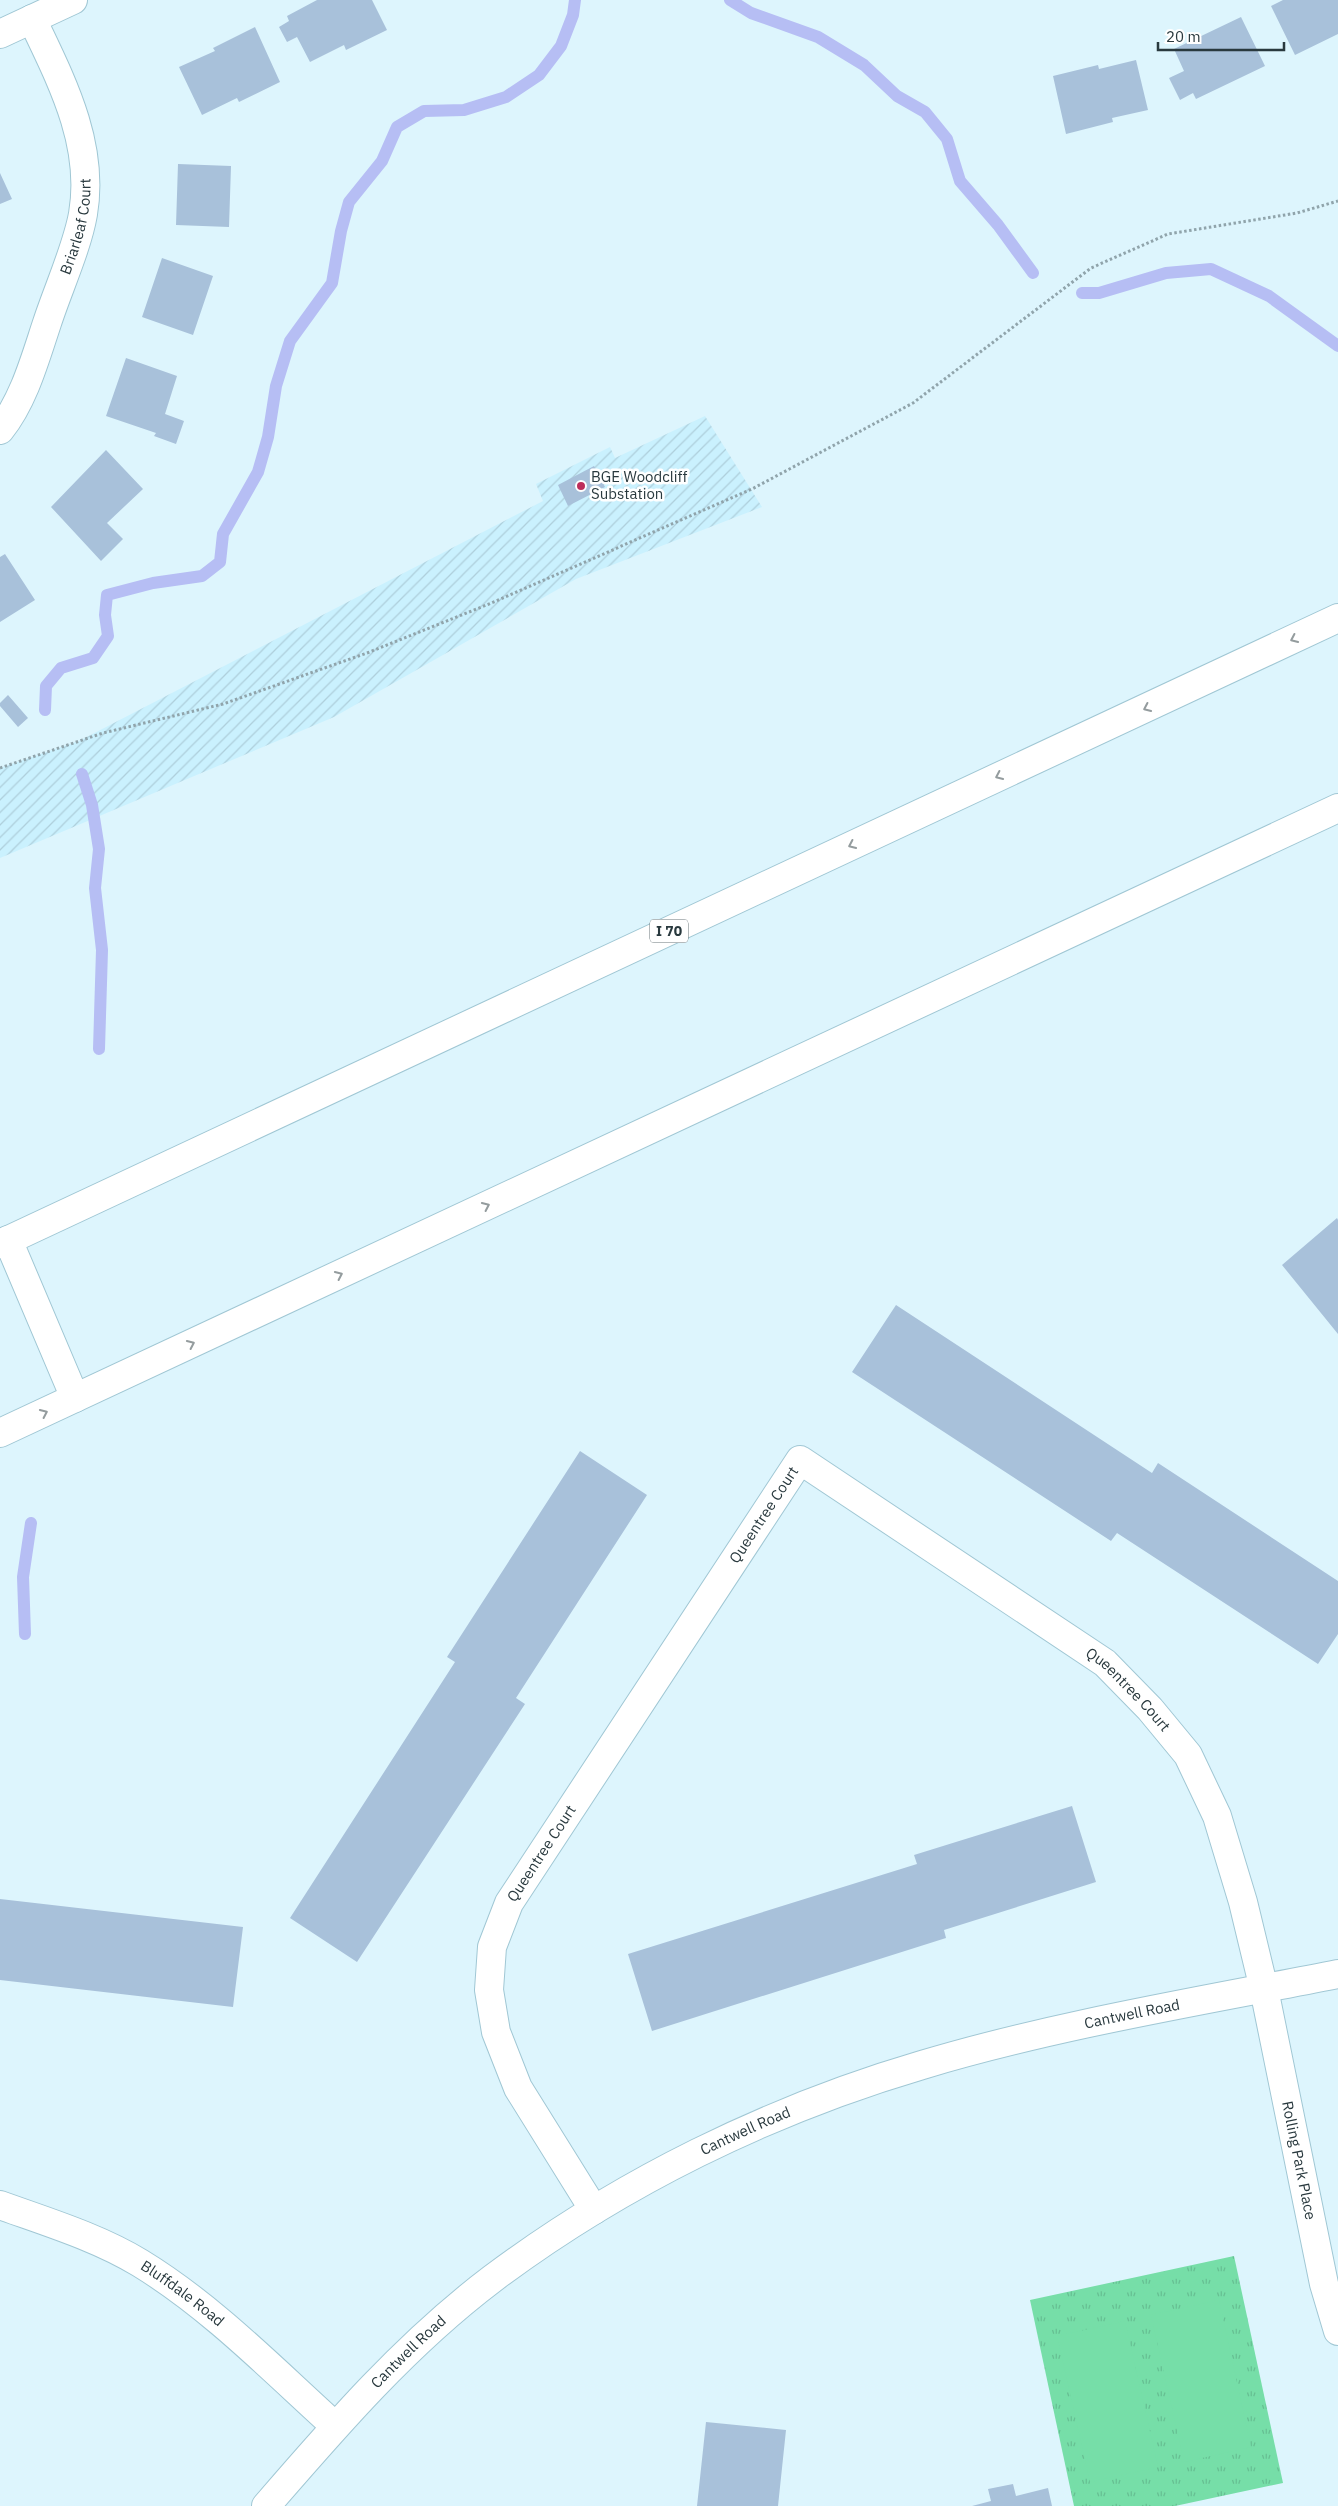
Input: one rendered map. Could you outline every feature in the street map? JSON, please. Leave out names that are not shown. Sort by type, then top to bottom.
[{"type":"main road","points":[[0,34],[73,0]]},
{"type":"main road","name":"Briarleaf Court","points":[[0,430],[7,422],[28,377],[51,312],[83,216],[87,177],[78,129],[64,86],[32,19]]},
{"type":"main road","name":"I 70","points":[[4,1242],[1338,618]]},
{"type":"main road","points":[[0,1433],[1338,808]]},
{"type":"main road","points":[[4,1242],[76,1398]]},
{"type":"main road","name":"Queentree Court","points":[[594,2210],[518,2088],[496,2032],[489,1990],[492,1946],[510,1903],[800,1460],[1105,1663],[1150,1709],[1188,1755],[1217,1816],[1243,1902],[1264,1989]]},
{"type":"main road","name":"Cantwell Road","points":[[266,2506],[335,2426],[404,2354],[492,2279],[594,2210],[707,2148],[809,2104],[921,2065],[1033,2036],[1338,1974]]},
{"type":"main road","name":"Rolling Park Place","points":[[1264,1989],[1324,2284],[1338,2331]]},
{"type":"main road","name":"Bluffdale Road","points":[[0,2205],[71,2230],[140,2263],[206,2310],[335,2426]]},
{"type":"path","points":[[0,768],[103,733],[222,704],[367,653],[489,604],[752,489],[912,403],[1091,268],[1168,234],[1297,213],[1338,202]]},
{"type":"shaded area","points":[[705,416],[762,507],[576,579],[334,717],[0,858],[0,768],[79,741],[543,501],[536,484],[610,447],[615,458]]},
{"type":"green space","points":[[1234,2256],[1283,2483],[1175,2506],[1074,2506],[1030,2300]]},
{"type":"green space","points":[[1219,2300],[1251,2447],[1184,2462],[1151,2315]]},
{"type":"green space","points":[[1125,2321],[1158,2467],[1090,2482],[1057,2336]]},
{"type":"building","points":[[317,0],[372,0],[387,30],[346,50],[344,45],[310,62],[297,37],[287,42],[279,27],[289,21],[287,16]]},
{"type":"building","points":[[1283,0],[1338,0],[1338,34],[1295,55],[1271,6]]},
{"type":"building","points":[[1241,17],[1265,66],[1196,99],[1193,93],[1180,100],[1169,78],[1184,71],[1174,49]]},
{"type":"building","points":[[255,27],[280,82],[239,102],[237,98],[202,115],[179,67],[215,51],[213,48]]},
{"type":"building","points":[[1136,60],[1148,110],[1112,118],[1113,122],[1066,134],[1053,76],[1098,65],[1099,69]]},
{"type":"building","points":[[178,164],[231,166],[229,227],[176,225]]},
{"type":"building","points":[[0,173],[12,199],[0,204]]},
{"type":"building","points":[[162,258],[213,276],[193,335],[142,317]]},
{"type":"building","points":[[126,358],[177,376],[165,414],[184,421],[176,444],[154,436],[156,433],[106,416]]},
{"type":"building","points":[[106,450],[143,489],[107,523],[123,539],[101,561],[51,507]]},
{"type":"building","name":"BGE Woodcliff Substation","points":[[594,466],[605,487],[568,506],[558,485]]},
{"type":"building","points":[[5,554],[35,600],[0,622],[0,557]]},
{"type":"building","points":[[8,695],[28,718],[18,727],[0,706],[0,703]]},
{"type":"building","points":[[1337,1218],[1338,1220],[1338,1334],[1282,1265]]},
{"type":"building","points":[[896,1305],[1152,1473],[1158,1463],[1338,1581],[1338,1634],[1318,1664],[1117,1533],[1111,1541],[852,1372]]},
{"type":"building","points":[[580,1451],[647,1495],[516,1698],[525,1704],[357,1962],[290,1918],[455,1662],[447,1657]]},
{"type":"building","points":[[1072,1806],[1096,1882],[944,1930],[946,1938],[652,2031],[628,1954],[917,1864],[914,1855]]},
{"type":"building","points":[[0,1899],[243,1927],[233,2007],[0,1980]]},
{"type":"building","points":[[706,2422],[786,2430],[778,2506],[697,2506]]},
{"type":"building","points":[[1013,2484],[1016,2496],[1048,2488],[1052,2506],[972,2506],[991,2501],[988,2489]]},
{"type":"waterway","points":[[45,710],[46,686],[61,668],[93,658],[108,636],[105,615],[107,595],[153,583],[202,576],[220,562],[223,534],[258,472],[268,437],[276,386],[290,341],[332,283],[341,231],[349,202],[382,161],[397,127],[424,111],[464,110],[506,97],[539,75],[561,46],[573,15],[575,0]]},
{"type":"waterway","points":[[730,0],[751,13],[818,37],[864,65],[897,96],[925,112],[947,139],[960,181],[998,225],[1033,273]]},
{"type":"waterway","points":[[1082,293],[1099,293],[1166,273],[1211,269],[1269,296],[1338,346]]},
{"type":"waterway","points":[[82,774],[92,805],[99,849],[95,888],[102,950],[99,1049]]},
{"type":"waterway","points":[[25,1634],[23,1577],[31,1523]]},
{"type":"place","name":"BGE Woodcliff Substation","points":[[581,486]]}]
